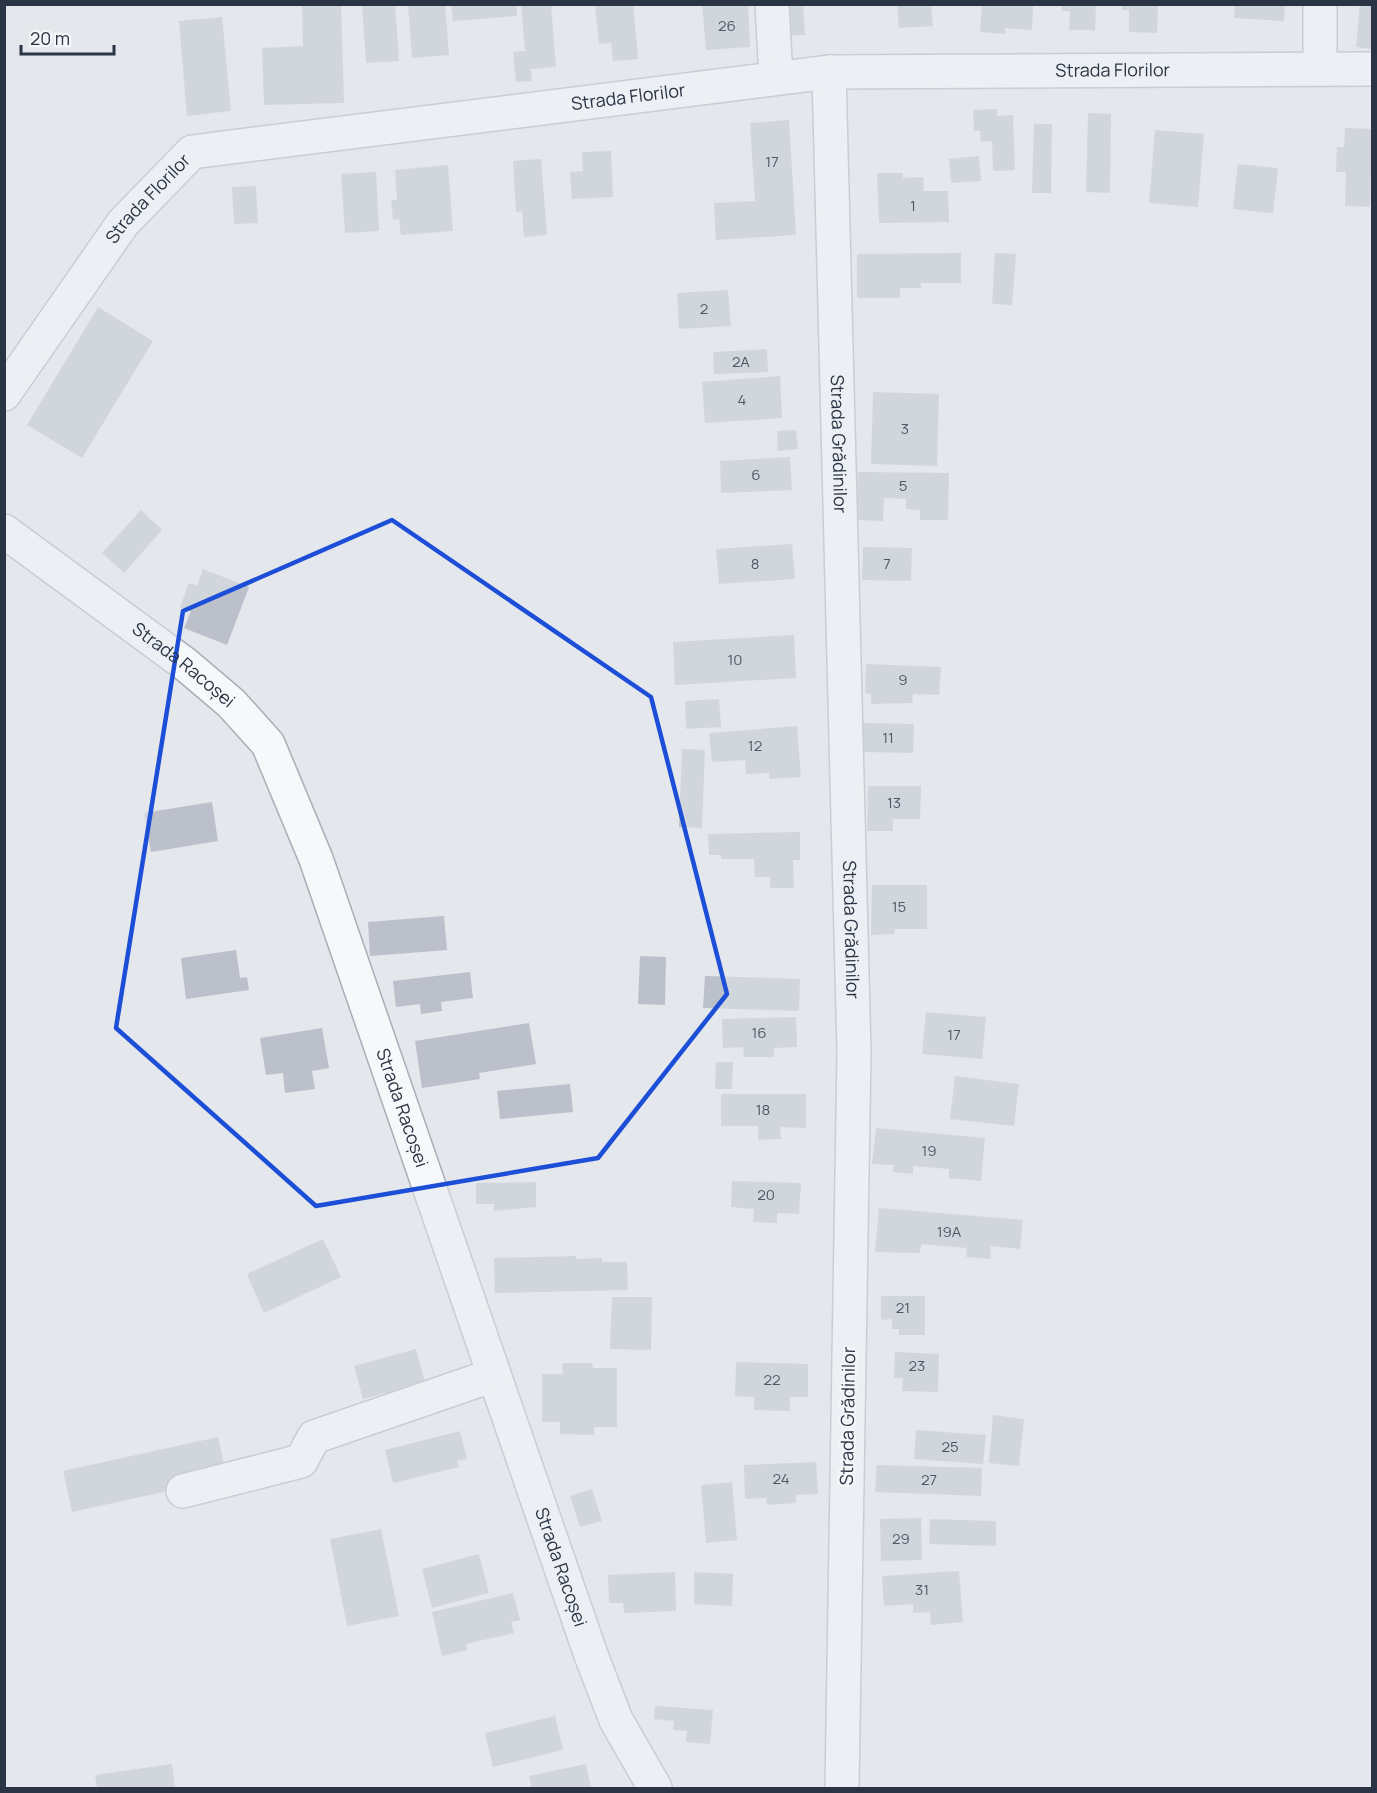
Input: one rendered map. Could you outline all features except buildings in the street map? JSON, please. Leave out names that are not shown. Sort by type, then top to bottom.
[{"type":"street","points":[[772,4],[776,78]]},
{"type":"street","points":[[1320,4],[1320,68]]},
{"type":"street","name":"Strada Florilor","points":[[4,394],[123,223],[192,152],[829,72],[1372,69]]},
{"type":"street","name":"Strada Grădinilor","points":[[829,72],[854,1052],[842,1788]]},
{"type":"street","name":"Strada Racoșei","points":[[4,531],[185,664],[231,703],[268,744],[316,859],[572,1602],[616,1720],[655,1788]]},
{"type":"street","points":[[183,1491],[301,1461],[314,1437],[494,1375]]},
{"type":"highlighted area","points":[[392,520],[651,697],[727,994],[598,1158],[316,1206],[116,1028],[183,611]]}]
